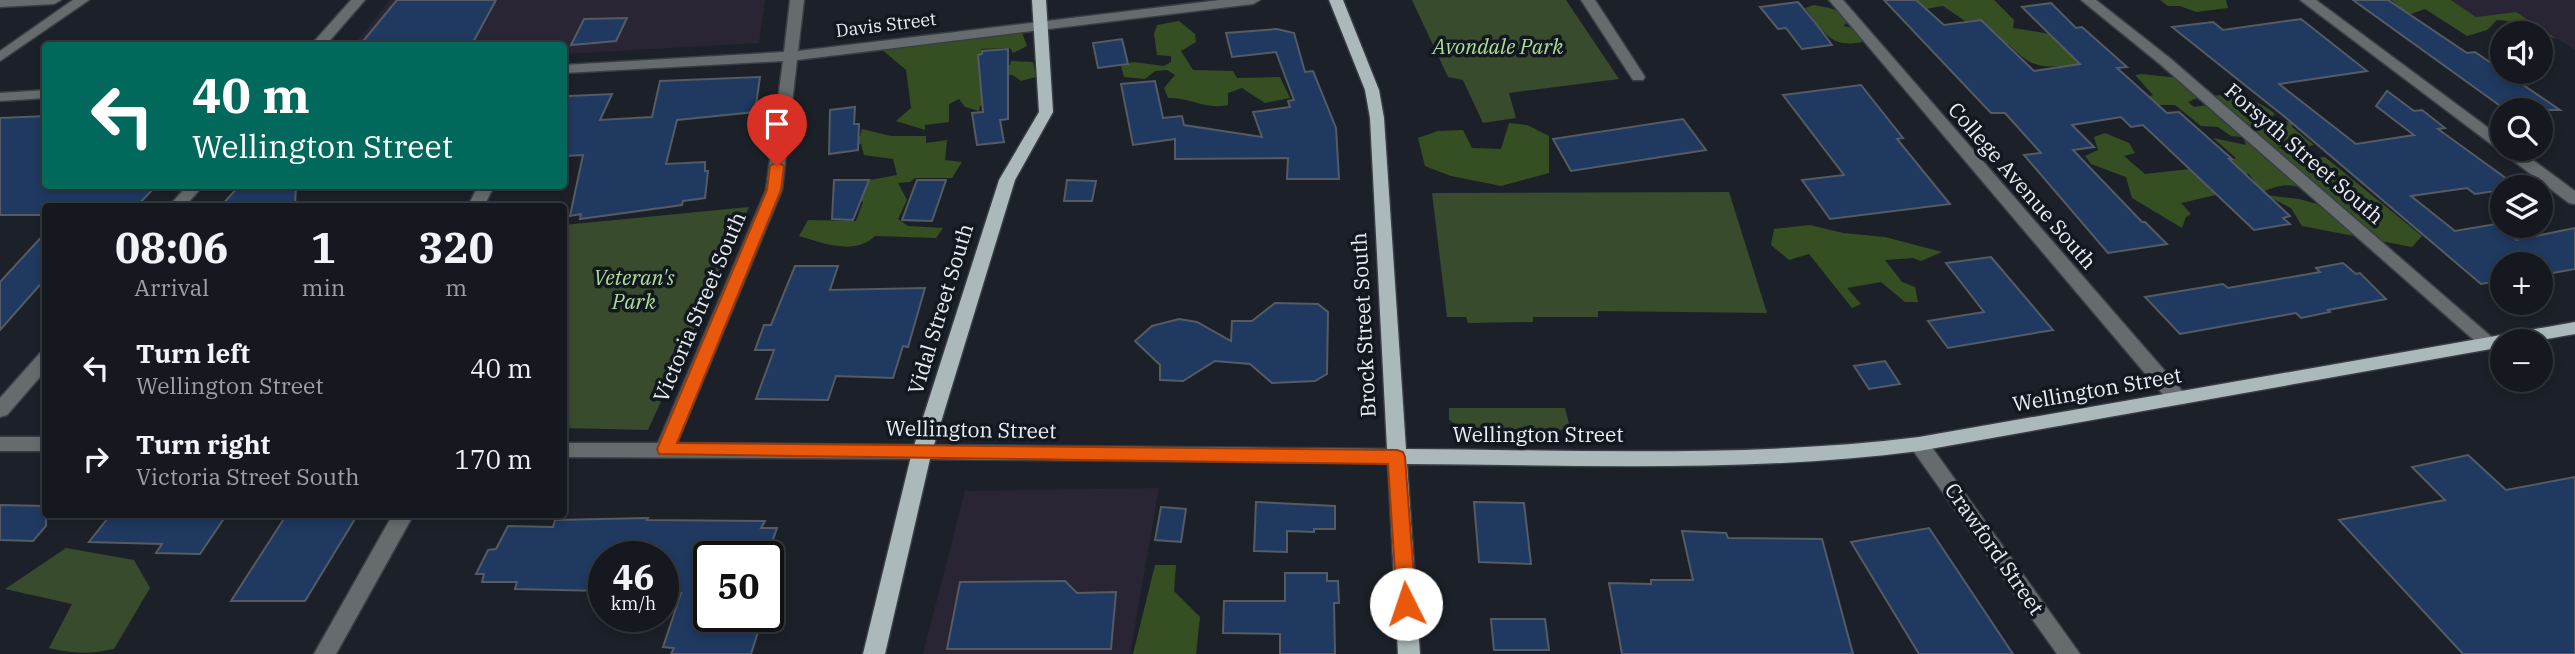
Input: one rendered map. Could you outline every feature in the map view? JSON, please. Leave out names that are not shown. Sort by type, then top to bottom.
[{"type":"main road","name":"Vidal Street South","points":[[874,654],[922,452],[1007,180],[1046,112],[1040,0]]},
{"type":"main road","name":"Brock Street South","points":[[1336,0],[1372,90],[1377,118],[1409,654]]},
{"type":"main road","name":"Wellington Street","points":[[2553,332],[2575,328]]},
{"type":"main road","name":"Wellington Street","points":[[922,452],[1737,459],[1840,454],[1919,444],[2490,343]]},
{"type":"street","points":[[0,3],[54,0]]},
{"type":"street","points":[[0,57],[82,0]]},
{"type":"street","points":[[321,42],[358,0]]},
{"type":"street","name":"Victoria Street South","points":[[665,449],[774,190],[797,0]]},
{"type":"street","name":"Davis Street","points":[[567,69],[792,56],[1253,0]]},
{"type":"street","points":[[1588,0],[1638,76]]},
{"type":"street","name":"College Avenue South","points":[[1836,0],[2178,399]]},
{"type":"street","name":"Forsyth Street South","points":[[2088,0],[2166,62],[2490,335]]},
{"type":"street","points":[[2307,0],[2490,136]]},
{"type":"street","points":[[0,97],[42,94]]},
{"type":"street","points":[[2524,161],[2575,199]]},
{"type":"street","points":[[180,203],[192,189]]},
{"type":"street","points":[[0,410],[42,363]]},
{"type":"street","points":[[0,444],[42,444]]},
{"type":"street","name":"Crawford Street","points":[[1919,444],[2069,654]]},
{"type":"street","name":"Wellington Street","points":[[567,450],[922,452]]},
{"type":"street","points":[[325,654],[402,518]]},
{"type":"shaded area","points":[[390,0],[765,0],[759,43],[567,54],[567,42],[356,42]]},
{"type":"shaded area","points":[[2451,0],[2575,0],[2575,50],[2553,36],[2553,21],[2530,21],[2516,12],[2476,17]]},
{"type":"shaded area","points":[[1159,488],[1130,654],[923,654],[965,491]]},
{"type":"green space","name":"Avondale Park","points":[[1412,0],[1566,0],[1619,79],[1509,93],[1516,118],[1483,123],[1463,80],[1448,77]]},
{"type":"green space","points":[[1917,0],[1994,0],[2014,20],[2013,28],[2051,34],[2087,68],[2065,71],[2059,66],[2036,65],[2008,44],[2000,45],[1975,20],[1965,21],[1943,6],[1925,9]]},
{"type":"green space","points":[[2160,0],[2226,0],[2228,8],[2196,12],[2180,6],[2168,6]]},
{"type":"green space","points":[[2391,0],[2451,0],[2476,17],[2516,12],[2530,21],[2490,21],[2487,30],[2467,36],[2425,9],[2411,14],[2391,7],[2396,4]]},
{"type":"green space","points":[[1814,5],[1838,12],[1847,23],[1843,26],[1856,31],[1863,38],[1862,42],[1841,43],[1828,36],[1805,8]]},
{"type":"green space","points":[[1179,21],[1195,34],[1196,42],[1181,51],[1193,70],[1233,71],[1237,78],[1280,77],[1290,98],[1265,103],[1242,88],[1228,93],[1228,105],[1212,106],[1168,98],[1164,88],[1175,75],[1167,70],[1155,71],[1145,79],[1124,77],[1121,66],[1133,62],[1164,66],[1171,62],[1171,56],[1157,55],[1154,34],[1157,25]]},
{"type":"green space","points":[[1021,30],[1027,46],[1013,53],[1010,48],[981,49],[980,68],[1010,65],[1011,61],[1033,62],[1036,77],[1021,81],[1013,75],[985,77],[987,90],[1009,90],[996,103],[980,106],[979,111],[965,107],[959,99],[949,104],[949,122],[925,125],[925,130],[896,121],[911,108],[906,70],[879,47]]},
{"type":"green space","points":[[2135,75],[2179,78],[2197,98],[2188,102],[2194,107],[2209,105],[2209,96],[2227,95],[2261,104],[2275,114],[2271,117],[2278,121],[2292,122],[2292,127],[2314,145],[2294,149],[2277,147],[2302,159],[2325,157],[2422,236],[2412,247],[2302,226],[2291,208],[2265,195],[2299,199],[2325,206],[2310,193],[2296,186],[2281,186],[2262,192],[2249,174],[2237,175],[2223,164],[2236,158],[2213,138],[2246,145],[2243,137],[2231,136],[2218,127],[2201,126],[2175,105],[2152,105],[2145,98],[2153,95]]},
{"type":"green space","points":[[1509,123],[1527,125],[1549,136],[1549,173],[1501,186],[1451,176],[1425,166],[1418,138],[1438,131],[1463,130],[1472,148],[1501,149]]},
{"type":"green space","points":[[862,129],[891,136],[926,136],[926,143],[947,140],[945,160],[962,162],[952,178],[915,178],[910,182],[898,183],[907,200],[898,219],[908,226],[943,228],[936,238],[875,236],[867,242],[848,247],[799,236],[808,220],[856,221],[863,202],[842,195],[848,184],[897,175],[893,159],[864,155],[861,144],[850,145],[847,138],[860,136]]},
{"type":"green space","points":[[2105,133],[2129,143],[2135,153],[2124,156],[2145,174],[2190,169],[2216,195],[2181,203],[2191,214],[2186,217],[2182,228],[2132,198],[2126,177],[2091,164],[2085,156],[2098,150],[2094,137]]},
{"type":"green space","points":[[1729,192],[1767,313],[1598,311],[1598,317],[1533,317],[1533,322],[1468,323],[1466,317],[1447,317],[1432,193]]},
{"type":"green space","name":"Veteran's Park","points":[[749,207],[648,430],[567,428],[567,225]]},
{"type":"green space","points":[[1810,225],[1843,233],[1885,237],[1942,252],[1921,261],[1913,258],[1885,260],[1902,282],[1915,287],[1918,302],[1905,302],[1881,282],[1847,288],[1861,304],[1852,308],[1809,254],[1789,260],[1771,245],[1774,229]]},
{"type":"green space","points":[[1449,408],[1565,408],[1570,428],[1555,431],[1460,427],[1449,420]]},
{"type":"green space","points":[[66,548],[134,560],[150,588],[114,649],[82,653],[49,648],[72,604],[5,589]]},
{"type":"green space","points":[[1155,565],[1176,565],[1174,591],[1200,617],[1196,654],[1133,654]]},
{"type":"building","points":[[397,0],[496,0],[473,42],[362,42]]},
{"type":"building","points":[[1884,0],[1916,0],[1944,25],[1981,20],[2034,71],[2080,64],[2022,7],[2051,3],[2076,28],[2082,27],[2127,67],[2117,68],[2167,113],[2179,112],[2232,159],[2229,159],[2290,216],[2283,218],[2290,224],[2254,230],[2143,125],[2131,127],[2121,117],[2072,125],[2094,147],[2073,150],[2142,222],[2167,244],[2108,253],[2024,155],[2041,153],[2005,113],[1991,113]]},
{"type":"building","points":[[2353,0],[2388,0],[2467,53],[2475,52],[2490,62],[2490,84],[2522,84],[2542,98],[2490,98]]},
{"type":"building","points":[[1798,2],[1832,45],[1802,49],[1786,28],[1778,29],[1760,7]]},
{"type":"building","points":[[627,18],[616,41],[571,45],[584,19]]},
{"type":"building","points":[[2301,19],[2367,71],[2279,84],[2356,144],[2414,135],[2376,106],[2387,91],[2414,111],[2422,110],[2445,128],[2438,129],[2501,175],[2490,175],[2490,192],[2475,194],[2467,188],[2411,196],[2455,231],[2490,225],[2490,238],[2553,238],[2553,232],[2575,228],[2575,269],[2553,273],[2553,252],[2490,252],[2490,282],[2481,284],[2285,117],[2172,27],[2213,22],[2223,30]]},
{"type":"building","points":[[1277,29],[1294,33],[1305,72],[1313,71],[1336,128],[1339,179],[1287,179],[1288,158],[1175,159],[1175,139],[1133,145],[1121,84],[1155,81],[1163,118],[1182,116],[1184,125],[1262,137],[1253,112],[1290,107],[1288,101],[1294,100],[1276,52],[1232,57],[1226,33]]},
{"type":"building","points":[[1122,39],[1128,64],[1098,68],[1093,43]]},
{"type":"building","points":[[1008,49],[1008,119],[1000,120],[1004,142],[977,145],[972,113],[983,112],[978,55],[982,54],[982,51]]},
{"type":"building","points":[[760,77],[755,112],[677,120],[666,164],[705,162],[705,171],[708,171],[705,198],[683,201],[682,205],[580,219],[581,214],[570,216],[583,155],[567,156],[569,96],[612,94],[600,120],[652,117],[660,81]]},
{"type":"building","points":[[1861,85],[1903,138],[1897,139],[1950,204],[1830,219],[1802,180],[1844,175],[1783,95]]},
{"type":"building","points":[[855,107],[854,124],[859,124],[858,150],[829,154],[830,110]]},
{"type":"building","points":[[42,116],[42,189],[153,189],[140,203],[42,203],[42,215],[0,215],[0,118]]},
{"type":"building","points":[[1683,119],[1706,150],[1571,171],[1553,139]]},
{"type":"building","points":[[834,180],[869,180],[853,220],[832,219]]},
{"type":"building","points":[[917,180],[946,180],[932,221],[902,220]]},
{"type":"building","points":[[1067,180],[1096,181],[1092,201],[1064,201]]},
{"type":"building","points":[[236,189],[296,189],[295,203],[224,203]]},
{"type":"building","points":[[42,236],[42,283],[0,330],[0,282]]},
{"type":"building","points":[[1991,257],[2053,330],[1948,348],[1928,321],[1984,312],[1946,263]]},
{"type":"building","points":[[2343,263],[2356,274],[2360,273],[2386,299],[2301,318],[2296,313],[2180,334],[2145,297],[2223,284],[2228,288],[2320,272],[2316,268]]},
{"type":"building","points":[[795,266],[838,266],[830,290],[925,288],[908,347],[903,346],[893,378],[836,376],[828,400],[756,399],[774,350],[755,350],[764,325],[771,325]]},
{"type":"building","points":[[1275,303],[1318,304],[1328,312],[1327,374],[1315,381],[1272,383],[1250,364],[1215,361],[1183,381],[1160,380],[1160,365],[1135,341],[1152,326],[1179,319],[1197,322],[1231,341],[1232,321],[1252,321]]},
{"type":"building","points":[[1885,361],[1900,384],[1869,389],[1854,366]]},
{"type":"building","points":[[2468,455],[2506,490],[2575,477],[2575,654],[2463,654],[2339,520],[2445,500],[2412,467]]},
{"type":"building","points":[[1256,502],[1335,506],[1335,529],[1314,529],[1314,532],[1287,531],[1287,552],[1254,551]]},
{"type":"building","points":[[1474,502],[1524,503],[1531,564],[1479,562]]},
{"type":"building","points":[[0,505],[42,506],[42,518],[46,518],[46,526],[33,541],[0,540]]},
{"type":"building","points":[[1161,507],[1186,509],[1181,542],[1155,540]]},
{"type":"building","points":[[108,518],[224,518],[200,554],[156,553],[162,544],[89,542]]},
{"type":"building","points":[[284,518],[356,518],[305,601],[231,601]]},
{"type":"building","points":[[648,518],[647,520],[765,521],[761,528],[777,528],[772,541],[693,541],[693,632],[758,632],[751,654],[671,654],[674,648],[663,647],[668,632],[679,632],[679,541],[588,541],[588,591],[515,589],[517,582],[482,582],[484,574],[476,574],[488,550],[496,549],[508,526],[553,527],[555,520]]},
{"type":"building","points":[[1929,528],[2013,654],[1919,654],[1851,542]]},
{"type":"building","points":[[1682,531],[1726,533],[1728,538],[1822,539],[1853,654],[1622,654],[1609,583],[1651,584],[1651,580],[1693,580]]},
{"type":"building","points":[[1285,573],[1327,573],[1327,581],[1338,581],[1339,603],[1334,603],[1335,654],[1280,654],[1280,634],[1223,633],[1224,601],[1285,601]]},
{"type":"building","points":[[1065,581],[1077,593],[1116,592],[1111,649],[947,649],[960,582]]},
{"type":"building","points":[[1491,619],[1545,619],[1549,650],[1494,650]]},
{"type":"route","points":[[777,166],[774,190],[665,449],[1397,457],[1406,604]]}]
